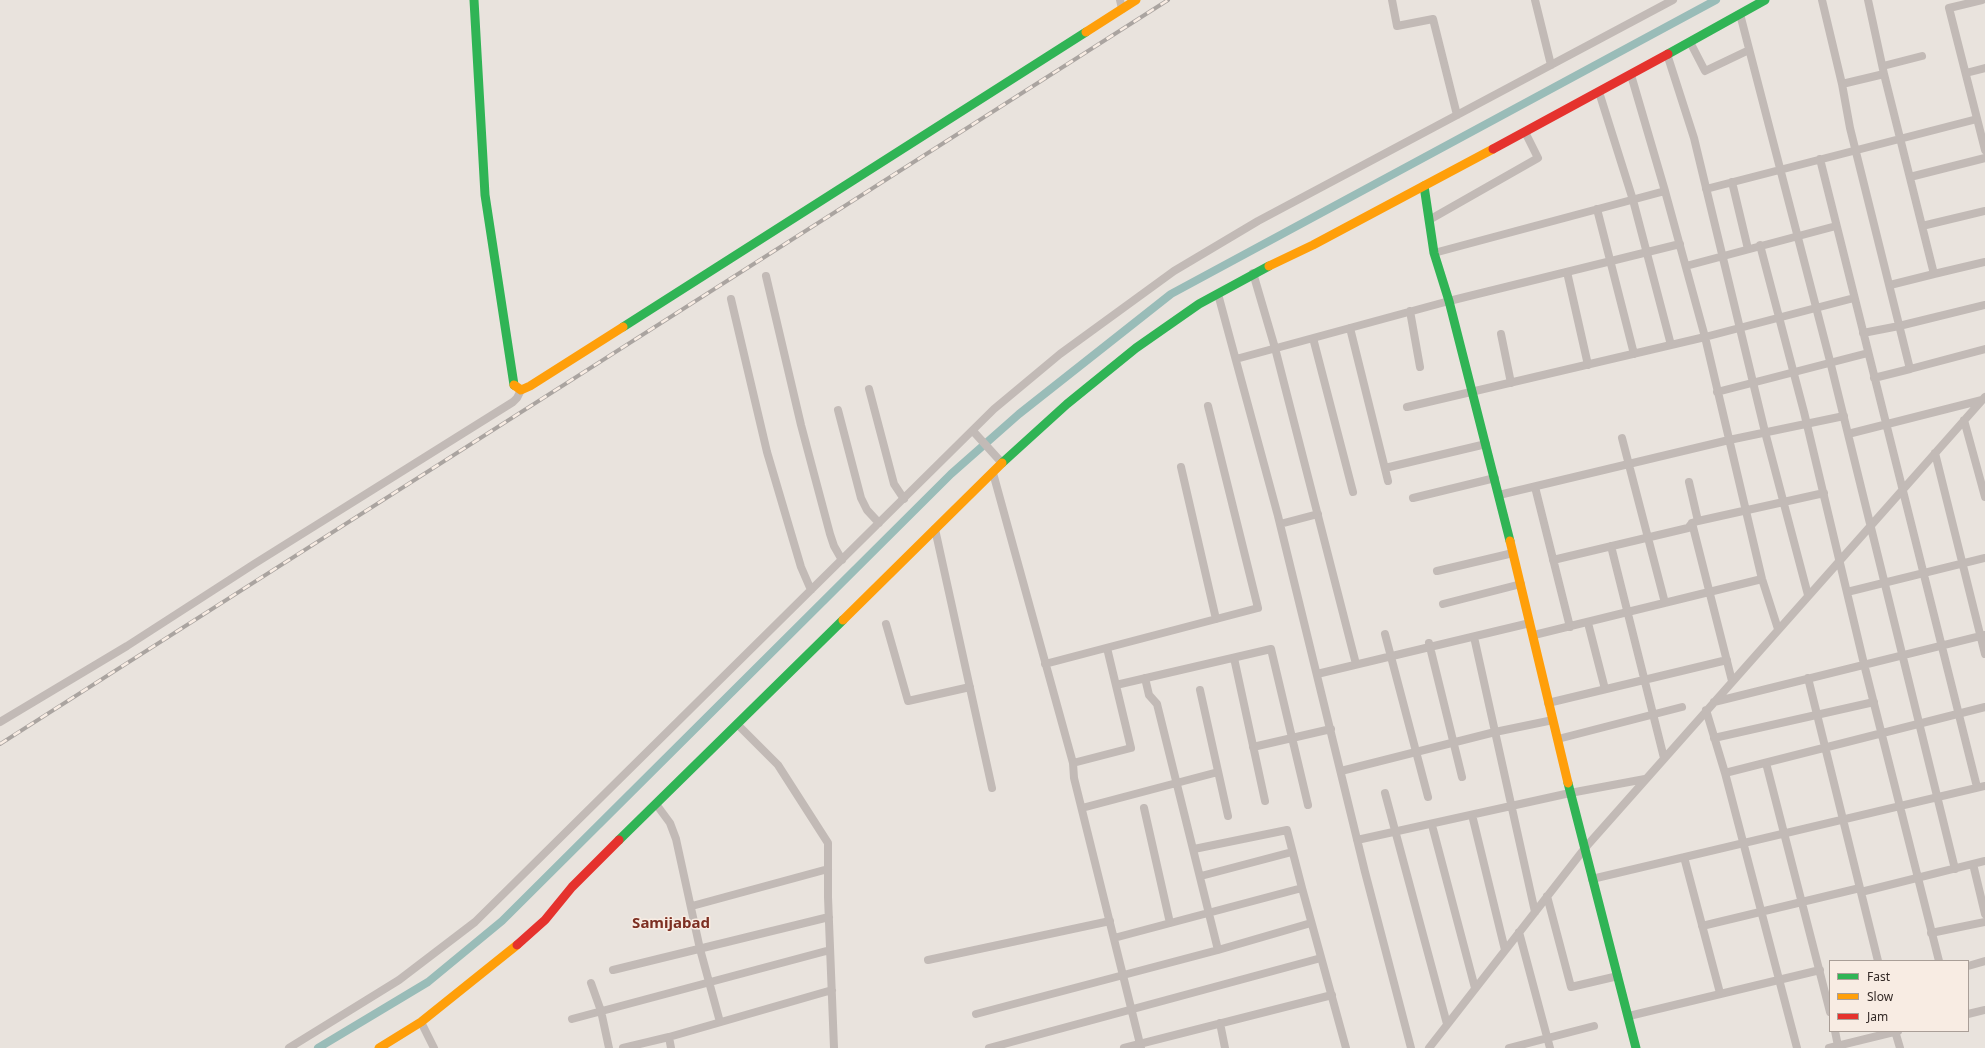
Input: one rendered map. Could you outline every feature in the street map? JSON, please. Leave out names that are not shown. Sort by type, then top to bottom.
[{"type":"street","points":[[474,0],[485,196],[513,382],[515,387],[521,390]]},
{"type":"street","points":[[0,722],[127,646],[254,564],[513,402],[521,390],[544,378],[1121,4],[1136,0]]},
{"type":"street","points":[[1392,0],[1397,26],[1433,19],[1458,115]]},
{"type":"street","points":[[1535,0],[1551,65]]},
{"type":"street","points":[[289,1048],[399,980],[475,922],[879,523],[974,432],[994,409],[1060,354],[1174,271],[1258,221],[1673,0]]},
{"type":"street","points":[[379,1048],[421,1022],[510,951],[544,920],[572,887],[1002,463],[1061,409],[1136,348],[1199,304],[1253,273],[1313,245],[1424,186],[1631,75],[1765,0]]},
{"type":"street","points":[[1822,0],[1856,150],[1910,369]]},
{"type":"street","points":[[1868,0],[1934,274]]},
{"type":"street","points":[[1982,0],[1949,8],[1985,150]]},
{"type":"street","points":[[1740,14],[1844,416],[1955,869]]},
{"type":"street","points":[[1690,42],[1705,71],[1749,50]]},
{"type":"street","points":[[1667,54],[1694,138],[1782,502],[1808,595]]},
{"type":"street","points":[[1842,84],[1922,56]]},
{"type":"street","points":[[1966,73],[1985,68]]},
{"type":"street","points":[[1631,75],[1680,244],[1705,337],[1762,579],[1778,629]]},
{"type":"street","points":[[1599,92],[1633,200],[1671,345]]},
{"type":"street","points":[[1706,189],[1977,119]]},
{"type":"street","points":[[1429,220],[1538,158],[1525,132]]},
{"type":"street","points":[[1910,177],[1985,158]]},
{"type":"street","points":[[1592,878],[1981,786],[1959,714],[1820,159]]},
{"type":"street","points":[[1732,182],[1748,249]]},
{"type":"street","points":[[1424,186],[1434,253],[1449,301],[1495,478],[1534,636],[1548,703],[1570,793],[1629,1016],[1636,1048]]},
{"type":"street","points":[[1434,253],[1665,191]]},
{"type":"street","points":[[1597,209],[1634,354]]},
{"type":"street","points":[[1922,226],[1985,211]]},
{"type":"street","points":[[1686,266],[1760,245],[1836,226]]},
{"type":"street","points":[[1236,359],[1410,311],[1680,244]]},
{"type":"street","points":[[1760,245],[1807,424],[1881,734],[1901,806],[1939,960]]},
{"type":"street","points":[[1890,285],[1985,262]]},
{"type":"street","points":[[1567,272],[1588,365]]},
{"type":"street","points":[[1253,273],[1275,348],[1356,664]]},
{"type":"street","points":[[766,276],[801,425],[826,520],[834,546],[842,560]]},
{"type":"street","points":[[1218,294],[1280,524],[1357,840],[1411,1048]]},
{"type":"street","points":[[1407,407],[1705,337],[1854,298]]},
{"type":"street","points":[[731,299],[767,452],[801,566],[811,590]]},
{"type":"street","points":[[1863,333],[1899,326],[1985,305]]},
{"type":"street","points":[[1410,311],[1420,367]]},
{"type":"street","points":[[1350,328],[1388,481]]},
{"type":"street","points":[[1501,334],[1511,383]]},
{"type":"street","points":[[1313,338],[1353,492]]},
{"type":"street","points":[[1874,378],[1985,349]]},
{"type":"street","points":[[1717,392],[1830,361],[1868,353]]},
{"type":"street","points":[[869,389],[894,484],[904,499]]},
{"type":"street","points":[[1848,434],[1983,399]]},
{"type":"street","points":[[1428,1048],[1585,848],[1983,399]]},
{"type":"street","points":[[1046,664],[1258,608],[1208,406]]},
{"type":"street","points":[[838,410],[861,498],[867,510],[879,523]]},
{"type":"street","points":[[1499,495],[1729,440],[1844,416]]},
{"type":"street","points":[[1964,420],[1985,497]]},
{"type":"street","points":[[974,432],[1002,463]]},
{"type":"street","points":[[1622,438],[1649,536],[1665,603]]},
{"type":"street","points":[[1385,468],[1486,444]]},
{"type":"street","points":[[1935,453],[1962,564],[1983,636],[1985,654]]},
{"type":"street","points":[[1181,467],[1216,619]]},
{"type":"street","points":[[993,473],[1073,762],[1082,808],[1140,1046]]},
{"type":"street","points":[[1414,498],[1495,478]]},
{"type":"street","points":[[1689,482],[1695,522],[1710,592],[1732,681]]},
{"type":"street","points":[[1535,487],[1570,627]]},
{"type":"street","points":[[1553,560],[1649,536],[1688,528],[1695,522],[1824,493]]},
{"type":"street","points":[[1280,524],[1318,514]]},
{"type":"street","points":[[935,529],[992,788]]},
{"type":"street","points":[[1610,546],[1664,758]]},
{"type":"street","points":[[1437,571],[1513,553]]},
{"type":"street","points":[[1847,592],[1985,558]]},
{"type":"street","points":[[1534,636],[1762,579]]},
{"type":"street","points":[[1443,604],[1521,584]]},
{"type":"street","points":[[1317,674],[1430,645],[1474,637],[1530,623]]},
{"type":"street","points":[[1588,623],[1605,689]]},
{"type":"street","points":[[886,624],[908,701],[970,687]]},
{"type":"street","points":[[1384,634],[1428,797]]},
{"type":"street","points":[[1713,702],[1983,636]]},
{"type":"street","points":[[1474,637],[1535,912]]},
{"type":"street","points":[[1430,645],[1462,777]]},
{"type":"street","points":[[1073,762],[1131,748],[1107,648]]},
{"type":"street","points":[[1116,685],[1271,649],[1308,805]]},
{"type":"street","points":[[1234,658],[1265,801]]},
{"type":"street","points":[[1548,703],[1727,660]]},
{"type":"street","points":[[1145,678],[1149,695],[1156,704],[1177,782],[1218,950]]},
{"type":"street","points":[[1808,678],[1878,960]]},
{"type":"street","points":[[1200,690],[1228,816]]},
{"type":"street","points":[[1714,738],[1874,702]]},
{"type":"street","points":[[1558,739],[1682,707]]},
{"type":"street","points":[[1725,773],[1985,707]]},
{"type":"street","points":[[1706,710],[1725,773],[1796,1048]]},
{"type":"street","points":[[1341,771],[1495,732],[1553,720]]},
{"type":"street","points":[[737,724],[778,765],[828,843],[834,1048]]},
{"type":"street","points":[[1253,747],[1331,729]]},
{"type":"street","points":[[1766,763],[1829,1003]]},
{"type":"street","points":[[1082,808],[1218,772]]},
{"type":"street","points":[[1357,840],[1570,793],[1646,779]]},
{"type":"street","points":[[1385,793],[1447,1024]]},
{"type":"street","points":[[656,804],[670,823],[676,839],[692,906],[700,949],[720,1022]]},
{"type":"street","points":[[1144,808],[1170,923]]},
{"type":"street","points":[[1473,819],[1505,950]]},
{"type":"street","points":[[1433,829],[1475,988]]},
{"type":"street","points":[[1194,849],[1287,830],[1346,1048]]},
{"type":"street","points":[[1201,876],[1292,852]]},
{"type":"street","points":[[1684,857],[1720,993]]},
{"type":"street","points":[[1702,926],[1760,911],[1918,878],[1985,861]]},
{"type":"street","points":[[1973,864],[1985,910]]},
{"type":"street","points":[[692,906],[828,869]]},
{"type":"street","points":[[1114,938],[1302,888]]},
{"type":"street","points":[[1547,896],[1571,987],[1618,976]]},
{"type":"street","points":[[613,970],[829,917]]},
{"type":"street","points":[[928,960],[1110,921]]},
{"type":"street","points":[[1931,933],[1985,922]]},
{"type":"street","points":[[976,1014],[1218,950],[1311,923]]},
{"type":"street","points":[[1519,932],[1550,1048]]},
{"type":"street","points":[[572,1019],[601,1010],[830,950]]},
{"type":"street","points":[[989,1048],[1321,958]]},
{"type":"street","points":[[1969,966],[1985,961]]},
{"type":"street","points":[[1629,1016],[1820,970]]},
{"type":"street","points":[[591,983],[601,1010],[609,1048]]},
{"type":"street","points":[[623,1048],[669,1037],[832,990]]},
{"type":"street","points":[[1124,1048],[1140,1046],[1220,1023],[1332,995]]},
{"type":"street","points":[[1969,1014],[1985,1010]]},
{"type":"street","points":[[421,1022],[434,1048]]},
{"type":"street","points":[[1220,1023],[1225,1048]]},
{"type":"street","points":[[1509,1048],[1594,1026]]},
{"type":"street","points":[[1835,1032],[1838,1046]]},
{"type":"street","points":[[1829,1048],[1856,1045],[1893,1032]]},
{"type":"street","points":[[1896,1032],[1900,1048]]},
{"type":"street","points":[[669,1037],[672,1048]]},
{"type":"waterway","points":[[318,1048],[428,982],[502,921],[951,474],[1019,414],[1171,294],[1716,0]]},
{"type":"railway","points":[[0,744],[1168,0]]},
{"type":"traffic: fast","points":[[474,0],[485,195],[514,385]]},
{"type":"traffic: fast","points":[[1668,54],[1765,0]]},
{"type":"traffic: fast","points":[[623,327],[1086,32]]},
{"type":"traffic: fast","points":[[1424,186],[1434,253],[1449,301],[1510,541]]},
{"type":"traffic: fast","points":[[1002,463],[1067,404],[1136,348],[1199,304],[1269,266]]},
{"type":"traffic: fast","points":[[619,840],[843,620]]},
{"type":"traffic: fast","points":[[1568,783],[1636,1048]]},
{"type":"traffic: slow","points":[[1086,32],[1136,0]]},
{"type":"traffic: slow","points":[[1269,266],[1313,245],[1493,149]]},
{"type":"traffic: slow","points":[[514,385],[521,390],[530,386],[623,327]]},
{"type":"traffic: slow","points":[[843,620],[1002,463]]},
{"type":"traffic: slow","points":[[1510,541],[1568,783]]},
{"type":"traffic: slow","points":[[379,1048],[421,1022],[517,945]]},
{"type":"traffic: jam","points":[[1493,149],[1668,54]]},
{"type":"traffic: jam","points":[[517,945],[545,920],[572,887],[619,840]]},
{"type":"district","name":"Samijabad","points":[[671,924]]}]
